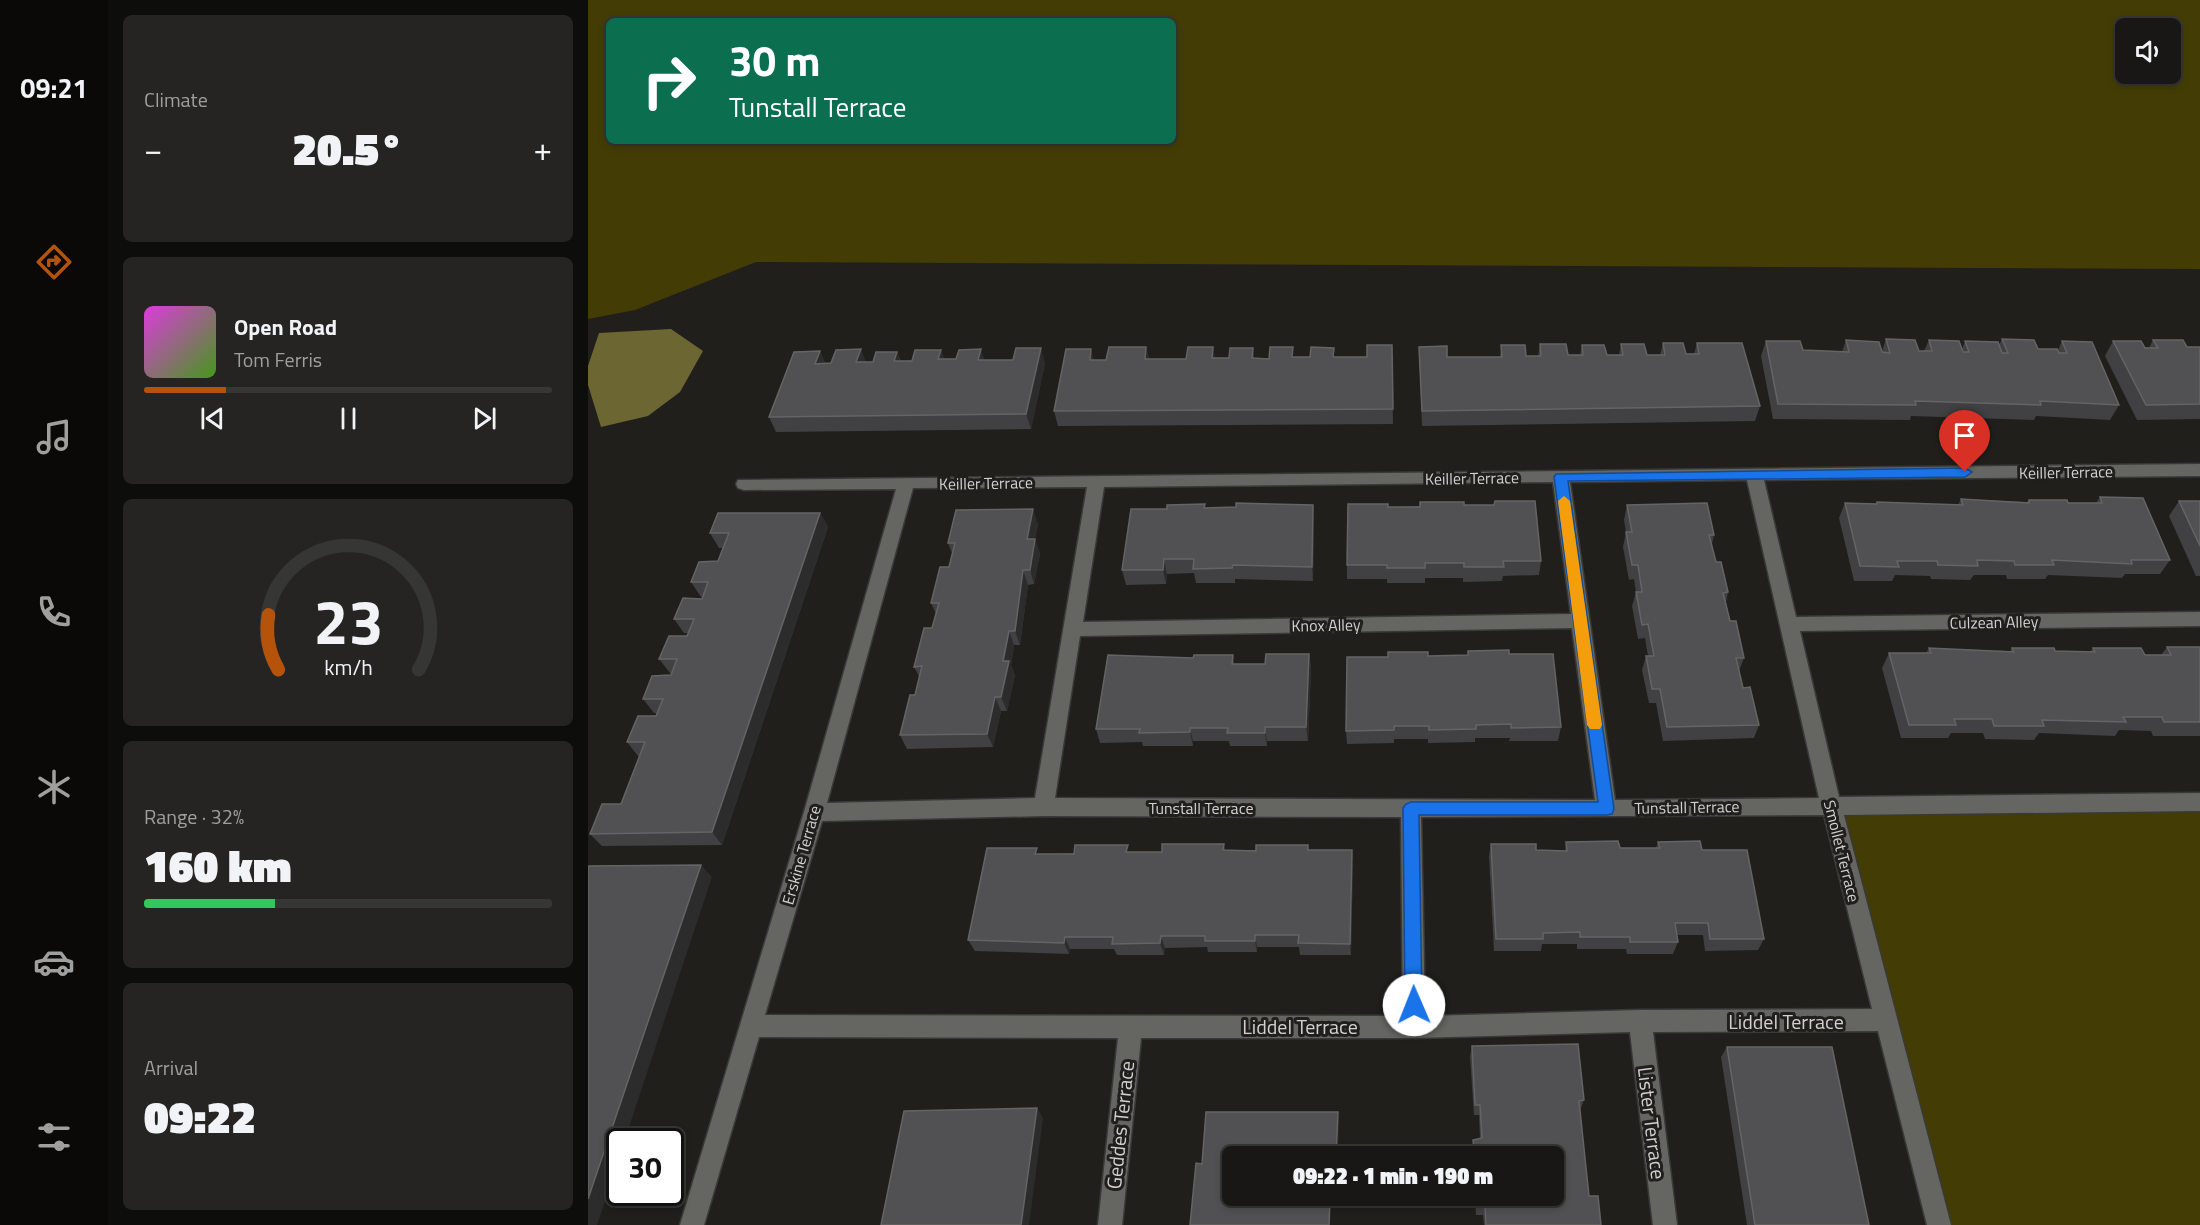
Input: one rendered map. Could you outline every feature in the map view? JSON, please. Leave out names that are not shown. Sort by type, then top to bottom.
[{"type":"street","name":"Keiller Terrace","points":[[744,484],[2200,470]]},
{"type":"street","name":"Smollet Terrace","points":[[1754,474],[1831,805],[1939,1225]]},
{"type":"street","points":[[1561,477],[1606,809]]},
{"type":"street","points":[[1044,807],[1096,482]]},
{"type":"street","name":"Erskine Terrace","points":[[692,1225],[814,812],[906,484]]},
{"type":"street","name":"Culzean Alley","points":[[1788,624],[2200,619]]},
{"type":"street","name":"Knox Alley","points":[[1072,629],[1580,621]]},
{"type":"street","name":"Tunstall Terrace","points":[[814,812],[1044,807],[1606,809],[2200,802]]},
{"type":"street","points":[[1411,808],[1414,1027]]},
{"type":"street","name":"Liddel Terrace","points":[[752,1026],[1414,1027],[1640,1021],[1885,1020]]},
{"type":"street","name":"Lister Terrace","points":[[1640,1021],[1665,1225]]},
{"type":"street","name":"Geddes Terrace","points":[[1110,1225],[1131,1025]]},
{"type":"shaded area","points":[[588,0],[2200,0],[2200,269],[756,262],[635,310],[588,319]]},
{"type":"shaded area","points":[[671,329],[703,351],[680,392],[648,416],[601,427],[588,385],[588,366],[599,333]]},
{"type":"shaded area","points":[[2200,802],[2200,1225],[1939,1225],[1831,805]]},
{"type":"building","points":[[1886,339],[1915,340],[1919,351],[1932,351],[1929,340],[1959,341],[1963,352],[1969,352],[1965,341],[1998,342],[2002,353],[2008,353],[2002,339],[2034,340],[2038,349],[2057,349],[2059,353],[2067,353],[2062,341],[2092,342],[2119,405],[2040,401],[2041,405],[1915,401],[1916,405],[1778,404],[1766,341],[1800,341],[1803,350],[1849,352],[1846,340],[1879,342],[1882,352],[1890,353]]},
{"type":"building","points":[[2153,340],[2183,340],[2187,347],[2200,347],[2200,404],[2146,405],[2113,341],[2141,341],[2145,348],[2158,348]]},
{"type":"building","points":[[1663,343],[1683,343],[1686,354],[1699,354],[1697,343],[1742,343],[1760,406],[1422,411],[1419,347],[1447,346],[1447,357],[1502,357],[1501,345],[1525,345],[1526,356],[1541,356],[1540,344],[1566,344],[1568,355],[1583,355],[1582,345],[1604,345],[1607,355],[1623,355],[1621,344],[1644,344],[1647,355],[1665,355]]},
{"type":"building","points":[[1367,345],[1392,345],[1393,409],[1054,411],[1066,349],[1091,349],[1090,360],[1106,360],[1109,347],[1146,347],[1145,359],[1186,359],[1188,347],[1213,347],[1212,358],[1229,358],[1230,348],[1253,348],[1252,358],[1269,359],[1270,347],[1293,347],[1292,357],[1310,357],[1311,347],[1334,348],[1333,357],[1367,357]]},
{"type":"building","points":[[1016,348],[1041,348],[1026,414],[769,417],[794,352],[820,351],[815,364],[831,363],[836,350],[861,349],[856,362],[873,362],[876,352],[897,352],[894,361],[912,361],[915,350],[941,350],[938,359],[956,359],[959,350],[981,349],[978,360],[1013,360]]},
{"type":"building","points":[[2100,497],[2143,498],[2170,560],[2131,560],[2132,564],[2052,560],[2054,565],[2015,565],[2014,561],[1977,560],[1978,566],[1938,565],[1937,561],[1897,561],[1899,567],[1860,566],[1845,503],[1963,505],[1961,499],[2029,503],[2029,500],[2067,500],[2068,503],[2102,503]]},
{"type":"building","points":[[1495,501],[1535,501],[1541,561],[1503,561],[1504,567],[1464,567],[1464,563],[1425,563],[1425,568],[1347,565],[1348,504],[1420,507],[1420,502],[1494,505]]},
{"type":"building","points":[[2179,501],[2200,501],[2200,546]]},
{"type":"building","points":[[1236,503],[1313,505],[1312,567],[1233,565],[1232,568],[1193,569],[1194,559],[1164,559],[1163,570],[1122,570],[1131,509],[1167,509],[1167,505],[1205,504],[1204,508],[1236,507]]},
{"type":"building","points":[[1707,503],[1714,535],[1709,535],[1716,562],[1721,562],[1728,592],[1723,593],[1730,621],[1736,621],[1744,658],[1736,658],[1743,688],[1750,687],[1759,725],[1667,727],[1660,689],[1652,689],[1646,656],[1654,656],[1648,624],[1642,625],[1636,592],[1642,592],[1638,565],[1632,565],[1626,532],[1632,532],[1627,505]]},
{"type":"building","points":[[1033,509],[1027,539],[1035,539],[1030,570],[1023,570],[1015,631],[1009,631],[1003,661],[1009,661],[1001,697],[995,697],[987,734],[900,735],[910,695],[915,695],[922,666],[914,667],[924,628],[932,628],[939,603],[931,603],[940,567],[949,567],[955,543],[948,543],[956,510]]},
{"type":"building","points":[[718,513],[820,513],[712,832],[590,834],[602,804],[621,804],[645,742],[627,742],[638,716],[656,716],[663,699],[643,699],[652,676],[671,675],[677,659],[659,659],[669,636],[687,636],[694,619],[674,619],[683,598],[702,599],[708,582],[691,582],[699,562],[718,561],[729,533],[710,533]]},
{"type":"building","points":[[2167,647],[2200,647],[2200,722],[2164,722],[2162,717],[2123,717],[2126,722],[2042,720],[2044,726],[1994,726],[1992,719],[1954,719],[1956,725],[1909,725],[1889,653],[1931,653],[1929,648],[2014,652],[2012,648],[2054,648],[2055,651],[2095,652],[2093,648],[2141,648],[2145,655],[2171,655]]},
{"type":"building","points":[[1509,650],[1509,654],[1553,654],[1561,727],[1511,728],[1511,724],[1476,725],[1476,729],[1429,730],[1429,726],[1394,726],[1394,730],[1346,731],[1347,657],[1388,657],[1388,652],[1428,652],[1428,656],[1468,655],[1468,651]]},
{"type":"building","points":[[1266,654],[1309,654],[1306,727],[1265,727],[1265,733],[1227,733],[1228,728],[1190,728],[1190,732],[1139,733],[1140,729],[1096,729],[1108,655],[1193,658],[1194,655],[1233,655],[1232,664],[1265,664]]},
{"type":"building","points":[[1618,841],[1620,848],[1660,848],[1658,842],[1700,841],[1702,850],[1747,850],[1764,939],[1710,939],[1708,923],[1675,923],[1678,942],[1630,942],[1630,937],[1580,937],[1580,932],[1543,933],[1543,939],[1496,939],[1491,844],[1536,844],[1536,850],[1567,851],[1566,842]]},
{"type":"building","points":[[1162,844],[1224,844],[1223,850],[1256,851],[1256,845],[1308,845],[1308,850],[1352,850],[1350,944],[1298,943],[1299,935],[1255,935],[1255,941],[1205,941],[1205,936],[1161,936],[1160,943],[1112,944],[1113,937],[1065,937],[1064,943],[968,940],[987,848],[1037,848],[1035,854],[1074,854],[1075,845],[1128,845],[1126,852],[1162,852]]},
{"type":"building","points":[[701,865],[612,1128],[606,1128],[606,1146],[588,1199],[588,866]]},
{"type":"building","points":[[1578,1044],[1584,1100],[1579,1101],[1589,1196],[1598,1196],[1601,1225],[1486,1225],[1485,1207],[1478,1206],[1564,1206],[1564,1146],[1474,1146],[1473,1140],[1482,1138],[1480,1105],[1475,1105],[1472,1046]]},
{"type":"building","points":[[1727,1047],[1832,1047],[1869,1225],[1755,1225]]},
{"type":"building","points":[[1037,1108],[1021,1225],[881,1225],[904,1111]]},
{"type":"building","points":[[1206,1112],[1338,1112],[1336,1146],[1222,1146],[1222,1206],[1330,1206],[1329,1225],[1190,1225],[1196,1163],[1202,1164]]},
{"type":"slow traffic","points":[[1564,501],[1595,725]]},
{"type":"route","points":[[1414,1005],[1411,808],[1606,809],[1561,477],[1965,472]]}]
